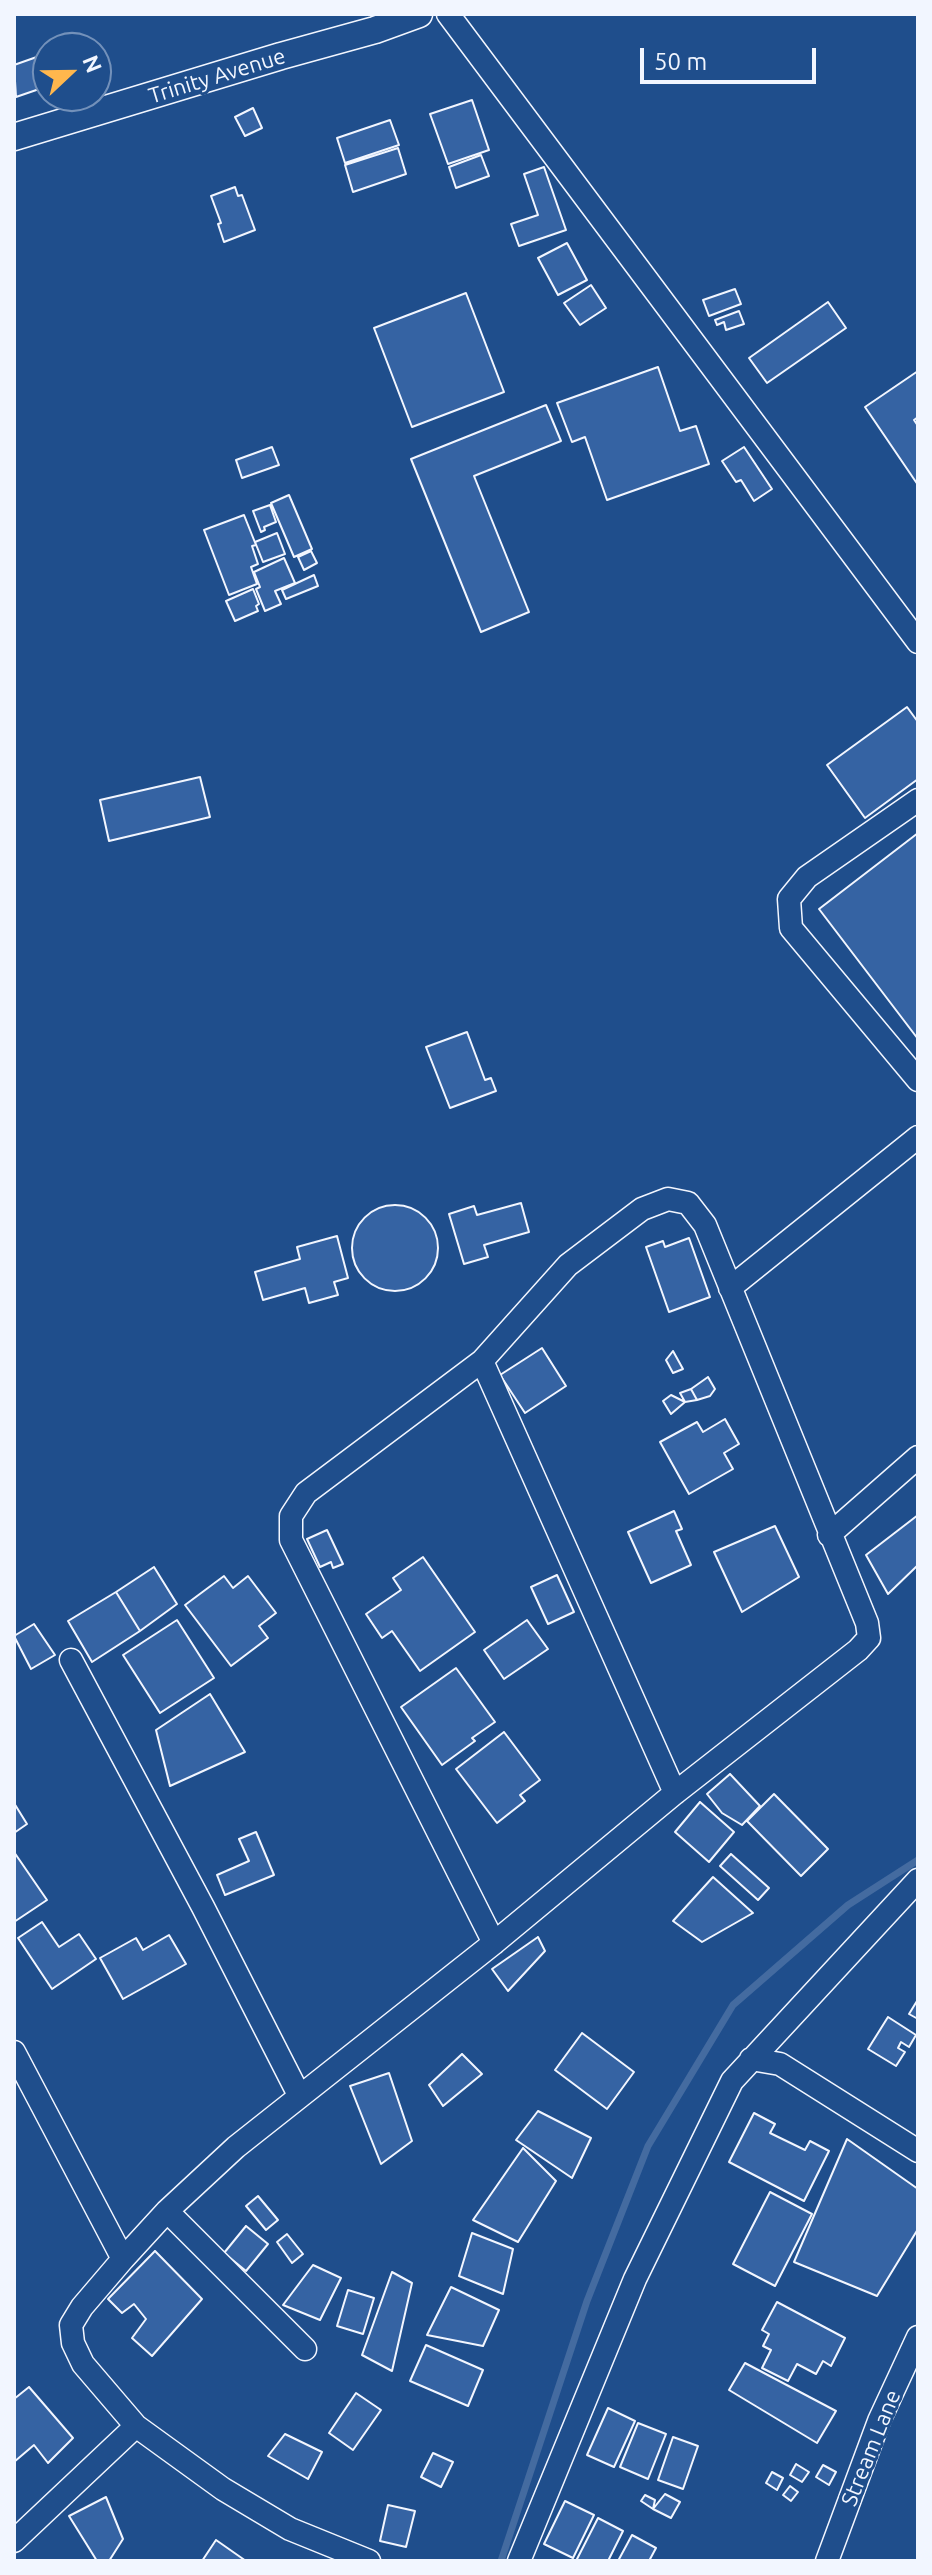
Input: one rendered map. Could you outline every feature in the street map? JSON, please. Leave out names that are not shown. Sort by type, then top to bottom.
[{"type":"street","name":"Trinity Avenue","points":[[14,137],[375,30],[419,14]]},
{"type":"street","points":[[448,14],[918,642]]},
{"type":"street","points":[[918,800],[807,877],[789,899],[791,928],[918,1080]]},
{"type":"street","points":[[730,1288],[918,1137]]},
{"type":"street","points":[[369,2561],[290,2529],[223,2489],[136,2426],[83,2364],[73,2343],[71,2325],[82,2307],[167,2211],[236,2147],[494,1943],[869,1638],[867,1623],[705,1225],[688,1203],[668,1199],[642,1209],[568,1265],[482,1361],[306,1493],[291,1516],[291,1540],[494,1943]]},
{"type":"street","points":[[482,1361],[675,1793]]},
{"type":"street","points":[[829,1535],[918,1457]]},
{"type":"street","points":[[71,1660],[299,2095]]},
{"type":"street","points":[[519,2561],[635,2279],[732,2081],[918,1880]]},
{"type":"street","points":[[14,2052],[123,2259]]},
{"type":"street","points":[[751,2059],[780,2064],[918,2151]]},
{"type":"street","points":[[167,2211],[305,2349]]},
{"type":"street","name":"Stream Lane","points":[[827,2561],[879,2421],[918,2337]]},
{"type":"street","points":[[14,2541],[136,2426]]},
{"type":"building","points":[[32,59],[32,92],[16,97],[14,65]]},
{"type":"building","points":[[472,100],[489,150],[448,164],[430,114]]},
{"type":"building","points":[[253,108],[262,128],[245,136],[235,117]]},
{"type":"building","points":[[390,120],[399,145],[345,163],[337,138]]},
{"type":"building","points":[[398,148],[406,174],[353,192],[345,165]]},
{"type":"building","points":[[481,155],[489,176],[456,188],[449,167]]},
{"type":"building","points":[[544,167],[566,230],[519,246],[511,224],[538,215],[524,174]]},
{"type":"building","points":[[235,187],[238,196],[242,195],[255,230],[224,242],[211,196]]},
{"type":"building","points":[[567,243],[587,280],[558,295],[538,258]]},
{"type":"building","points":[[591,285],[606,308],[580,325],[564,303]]},
{"type":"building","points":[[735,289],[741,304],[709,316],[703,300]]},
{"type":"building","points":[[466,293],[504,392],[412,427],[374,328]]},
{"type":"building","points":[[828,302],[846,328],[767,383],[749,358]]},
{"type":"building","points":[[739,311],[744,324],[726,330],[724,322],[717,325],[715,320]]},
{"type":"building","points":[[658,367],[680,431],[696,426],[709,464],[607,500],[585,437],[572,442],[557,403]]},
{"type":"building","points":[[918,371],[918,417],[914,420],[918,426],[918,485],[865,407]]},
{"type":"building","points":[[546,405],[561,441],[474,476],[529,612],[481,632],[411,459]]},
{"type":"building","points":[[272,447],[279,465],[242,478],[236,460]]},
{"type":"building","points":[[744,447],[772,489],[754,501],[741,480],[736,482],[722,461]]},
{"type":"building","points":[[289,495],[312,549],[294,557],[271,503]]},
{"type":"building","points":[[270,505],[276,522],[264,527],[265,530],[261,532],[253,511]]},
{"type":"building","points":[[244,515],[256,545],[252,546],[258,564],[251,567],[257,584],[229,595],[204,530]]},
{"type":"building","points":[[277,533],[285,554],[263,562],[255,542]]},
{"type":"building","points":[[311,551],[317,563],[304,570],[298,557]]},
{"type":"building","points":[[284,558],[295,583],[275,591],[281,604],[265,611],[256,589],[260,587],[254,572]]},
{"type":"building","points":[[314,575],[318,586],[286,599],[282,590]]},
{"type":"building","points":[[253,589],[259,604],[256,606],[258,611],[235,621],[226,601]]},
{"type":"building","points":[[907,707],[918,722],[918,779],[865,818],[827,765]]},
{"type":"building","points":[[200,777],[210,817],[109,841],[100,800]]},
{"type":"building","points":[[918,833],[918,1039],[819,909]]},
{"type":"building","points":[[467,1032],[485,1080],[491,1078],[496,1091],[450,1108],[426,1047]]},
{"type":"building","points":[[521,1203],[529,1232],[484,1245],[488,1257],[464,1264],[449,1214],[474,1206],[477,1215]]},
{"type":"building","points":[[395,1205],[411,1209],[425,1218],[434,1232],[438,1248],[434,1264],[425,1278],[411,1287],[395,1291],[379,1287],[365,1278],[356,1264],[352,1248],[356,1232],[365,1218],[379,1209]]},
{"type":"building","points":[[337,1236],[348,1278],[334,1282],[338,1295],[309,1303],[305,1288],[263,1300],[255,1272],[300,1259],[297,1247]]},
{"type":"building","points":[[689,1238],[710,1297],[669,1312],[646,1247],[663,1241],[665,1247]]},
{"type":"building","points":[[542,1348],[566,1386],[525,1413],[500,1375]]},
{"type":"building","points":[[673,1351],[683,1369],[673,1373],[666,1360]]},
{"type":"building","points":[[708,1377],[715,1389],[710,1396],[697,1400],[691,1389]]},
{"type":"building","points":[[691,1389],[697,1400],[685,1402],[680,1393]]},
{"type":"building","points":[[671,1395],[685,1402],[671,1414],[663,1401]]},
{"type":"building","points":[[725,1419],[739,1444],[724,1453],[733,1469],[689,1494],[660,1442],[697,1422],[703,1432]]},
{"type":"building","points":[[674,1511],[682,1529],[676,1531],[691,1565],[651,1583],[628,1532]]},
{"type":"building","points":[[918,1515],[918,1565],[888,1594],[866,1555]]},
{"type":"building","points":[[775,1526],[799,1577],[742,1612],[714,1552]]},
{"type":"building","points":[[327,1530],[343,1564],[333,1568],[331,1562],[320,1567],[307,1539]]},
{"type":"building","points":[[423,1557],[475,1632],[420,1671],[392,1631],[382,1638],[366,1614],[401,1590],[393,1578]]},
{"type":"building","points":[[154,1567],[177,1604],[140,1631],[116,1592]]},
{"type":"building","points":[[557,1575],[574,1612],[548,1624],[531,1587]]},
{"type":"building","points":[[224,1576],[233,1588],[248,1576],[276,1613],[259,1626],[268,1638],[231,1666],[185,1605]]},
{"type":"building","points":[[116,1592],[140,1631],[92,1662],[68,1621]]},
{"type":"building","points":[[177,1620],[214,1678],[160,1713],[123,1655]]},
{"type":"building","points":[[527,1620],[548,1649],[504,1679],[484,1650]]},
{"type":"building","points":[[34,1624],[55,1655],[31,1669],[14,1636]]},
{"type":"building","points":[[456,1668],[495,1722],[442,1765],[401,1707]]},
{"type":"building","points":[[210,1694],[245,1752],[170,1786],[156,1730]]},
{"type":"building","points":[[504,1732],[540,1780],[520,1795],[525,1801],[497,1823],[456,1769]]},
{"type":"building","points":[[730,1774],[760,1806],[742,1825],[722,1813],[707,1794]]},
{"type":"building","points":[[774,1794],[828,1849],[801,1876],[747,1821]]},
{"type":"building","points":[[700,1802],[734,1832],[709,1862],[675,1832]]},
{"type":"building","points":[[14,1803],[27,1824],[14,1833]]},
{"type":"building","points":[[256,1832],[274,1875],[225,1895],[217,1875],[249,1861],[239,1839]]},
{"type":"building","points":[[14,1852],[47,1900],[14,1922]]},
{"type":"building","points":[[731,1854],[769,1888],[758,1900],[720,1866]]},
{"type":"building","points":[[713,1877],[753,1913],[702,1942],[673,1921]]},
{"type":"building","points":[[42,1922],[59,1947],[79,1934],[96,1959],[52,1989],[18,1938]]},
{"type":"building","points":[[169,1935],[186,1964],[123,1999],[100,1958],[136,1938],[143,1950]]},
{"type":"building","points":[[538,1937],[545,1951],[508,1991],[492,1969]]},
{"type":"building","points":[[918,2002],[918,2019],[909,2014]]},
{"type":"building","points":[[888,2017],[916,2035],[909,2047],[901,2042],[898,2048],[905,2052],[896,2066],[868,2049]]},
{"type":"building","points":[[582,2033],[634,2072],[607,2109],[555,2070]]},
{"type":"building","points":[[462,2054],[482,2074],[443,2106],[429,2085]]},
{"type":"building","points":[[389,2073],[412,2141],[381,2164],[350,2086]]},
{"type":"building","points":[[538,2111],[591,2138],[572,2178],[516,2140]]},
{"type":"building","points":[[754,2113],[775,2124],[770,2133],[805,2150],[810,2141],[829,2151],[804,2201],[729,2162]]},
{"type":"building","points":[[847,2139],[918,2189],[918,2229],[877,2296],[794,2262]]},
{"type":"building","points":[[523,2148],[556,2181],[518,2242],[473,2220]]},
{"type":"building","points":[[770,2192],[812,2214],[775,2286],[733,2264]]},
{"type":"building","points":[[258,2196],[278,2220],[266,2230],[246,2206]]},
{"type":"building","points":[[246,2226],[268,2244],[246,2271],[224,2253]]},
{"type":"building","points":[[472,2233],[513,2249],[503,2294],[459,2276]]},
{"type":"building","points":[[287,2234],[303,2254],[292,2263],[277,2242]]},
{"type":"building","points":[[155,2251],[202,2299],[152,2356],[132,2338],[146,2319],[134,2304],[122,2313],[108,2299]]},
{"type":"building","points":[[313,2265],[341,2278],[320,2320],[283,2305]]},
{"type":"building","points":[[392,2272],[412,2283],[392,2371],[362,2355]]},
{"type":"building","points":[[451,2287],[499,2310],[483,2346],[427,2335]]},
{"type":"building","points":[[348,2290],[374,2298],[363,2334],[337,2326]]},
{"type":"building","points":[[777,2302],[845,2338],[831,2366],[823,2361],[816,2374],[797,2364],[788,2381],[762,2368],[771,2350],[763,2346],[769,2334],[762,2330]]},
{"type":"building","points":[[426,2345],[483,2370],[468,2406],[410,2381]]},
{"type":"building","points":[[745,2363],[836,2411],[817,2443],[729,2390]]},
{"type":"building","points":[[29,2387],[73,2438],[48,2463],[34,2445],[14,2462],[14,2399]]},
{"type":"building","points":[[356,2393],[381,2410],[353,2450],[329,2433]]},
{"type":"building","points":[[608,2408],[635,2421],[614,2467],[587,2455]]},
{"type":"building","points":[[638,2423],[666,2434],[648,2479],[620,2467]]},
{"type":"building","points":[[285,2434],[322,2452],[308,2479],[268,2456]]},
{"type":"building","points":[[673,2437],[698,2446],[683,2489],[658,2480]]},
{"type":"building","points":[[433,2453],[453,2462],[441,2487],[421,2477]]},
{"type":"building","points":[[796,2464],[809,2472],[802,2482],[790,2475]]},
{"type":"building","points":[[823,2465],[836,2472],[829,2485],[816,2477]]},
{"type":"building","points":[[772,2472],[783,2478],[777,2490],[766,2483]]},
{"type":"building","points":[[790,2486],[798,2492],[791,2501],[783,2495]]},
{"type":"building","points":[[665,2494],[680,2502],[671,2518],[653,2509]]},
{"type":"building","points":[[645,2495],[655,2500],[653,2509],[641,2501]]},
{"type":"building","points":[[106,2497],[123,2539],[109,2561],[97,2561],[69,2516]]},
{"type":"building","points":[[565,2501],[594,2515],[573,2558],[544,2544]]},
{"type":"building","points":[[388,2505],[415,2511],[406,2547],[380,2541]]},
{"type":"building","points":[[598,2518],[623,2531],[608,2561],[576,2561]]},
{"type":"building","points":[[632,2535],[656,2548],[649,2561],[618,2561]]},
{"type":"building","points":[[216,2540],[246,2561],[202,2561]]},
{"type":"waterway","points":[[501,2561],[587,2301],[648,2146],[733,2005],[848,1905],[918,1860]]}]
